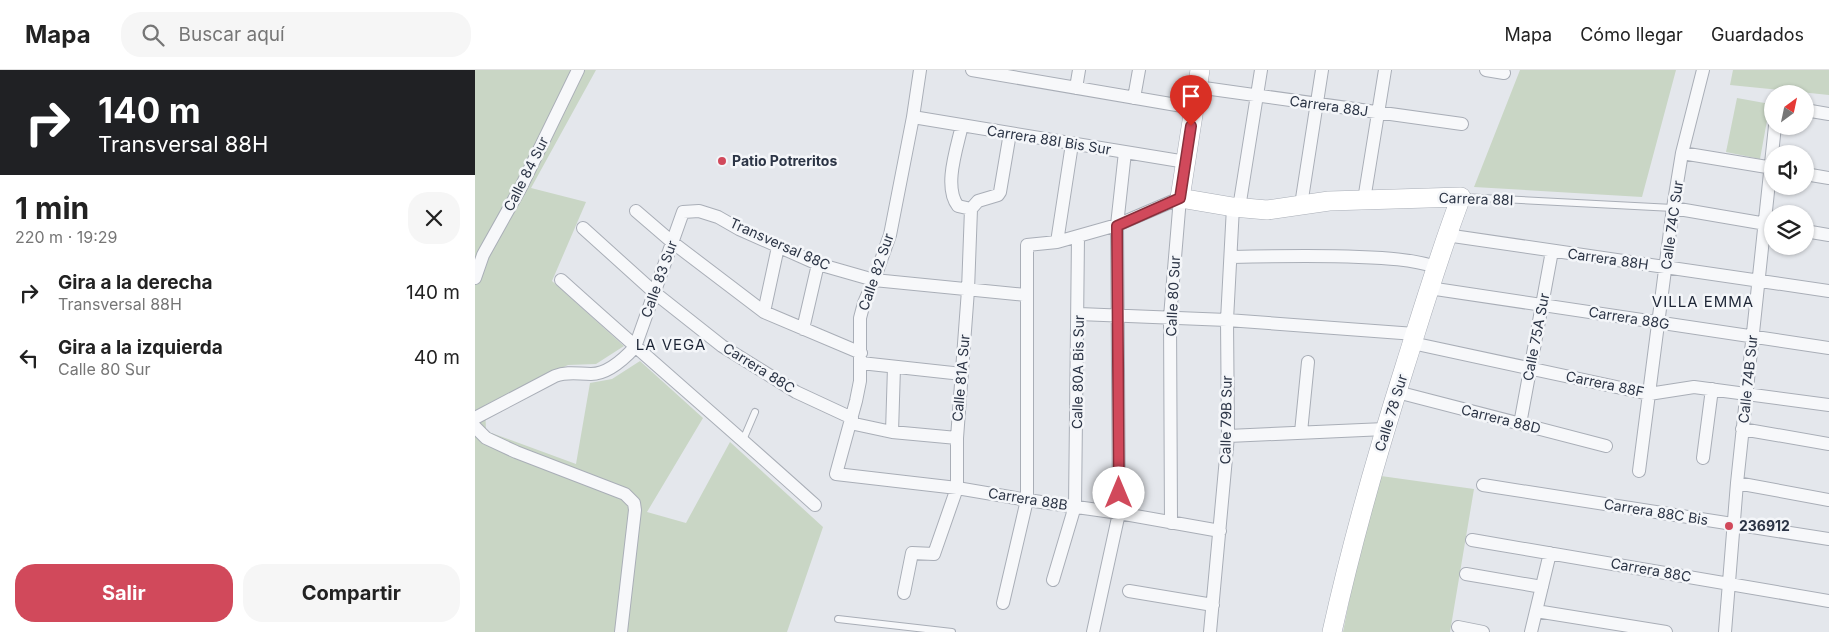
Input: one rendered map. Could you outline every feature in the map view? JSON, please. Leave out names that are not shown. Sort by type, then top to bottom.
[{"type":"street","name":"Calle 84 Sur","points":[[475,278],[483,255],[521,187],[578,70]]},
{"type":"street","name":"Calle 82 Sur","points":[[836,474],[860,380],[860,318],[890,235],[913,117],[920,70]]},
{"type":"street","points":[[972,70],[1022,74],[1076,88],[1194,108]]},
{"type":"street","points":[[1076,88],[1079,70]]},
{"type":"street","points":[[1134,98],[1139,70]]},
{"type":"street","name":"Calle 79B Sur","points":[[1210,632],[1228,436],[1227,320],[1231,257],[1236,207],[1261,70]]},
{"type":"street","points":[[1301,205],[1322,70]]},
{"type":"street","points":[[1364,200],[1385,70]]},
{"type":"street","points":[[1486,70],[1504,73]]},
{"type":"street","name":"Calle 74C Sur","points":[[1639,471],[1673,208],[1682,153],[1703,70]]},
{"type":"street","name":"Carrera 88J","points":[[1198,78],[1257,95],[1462,124]]},
{"type":"street","name":"Calle 80 Sur","points":[[1171,523],[1170,317],[1180,198],[1198,78]]},
{"type":"street","points":[[1814,112],[1829,114]]},
{"type":"street","name":"Carrera 88I Bis Sur","points":[[913,117],[1185,162]]},
{"type":"street","points":[[962,125],[951,181],[954,202],[958,206],[974,205],[997,195],[1002,188],[1010,133]]},
{"type":"street","points":[[1057,242],[1072,144]]},
{"type":"street","points":[[1093,632],[1119,512],[1117,226],[1125,152]]},
{"type":"street","points":[[1682,153],[1764,167]]},
{"type":"street","points":[[1814,176],[1829,178]]},
{"type":"street","name":"Carrera 88I","points":[[1180,198],[1267,210],[1329,201],[1461,197]]},
{"type":"street","name":"Calle 78 Sur","points":[[1332,632],[1343,581],[1385,429],[1446,235],[1461,197]]},
{"type":"street","points":[[1003,603],[1027,500],[1027,245],[1057,242],[1117,226],[1180,198]]},
{"type":"street","name":"Calle 81A Sur","points":[[905,593],[912,553],[934,554],[957,488],[957,438],[974,205]]},
{"type":"street","name":"Carrera 88I","points":[[1673,208],[1764,223]]},
{"type":"street","points":[[637,211],[672,242],[764,312],[861,358],[894,367],[962,374]]},
{"type":"street","name":"Transversal 88C","points":[[683,212],[699,211],[718,217],[778,247],[818,264],[875,280],[1026,295]]},
{"type":"street","name":"Calle 83 Sur","points":[[475,418],[565,372],[592,374],[602,372],[621,360],[635,347],[683,212]]},
{"type":"street","name":"Carrera 88C","points":[[583,228],[655,293],[722,346],[796,392],[851,420],[892,432],[957,438]]},
{"type":"street","points":[[1814,232],[1829,235]]},
{"type":"street","name":"Carrera 88H","points":[[1446,235],[1829,291]]},
{"type":"street","name":"Calle 80A Bis Sur","points":[[1053,580],[1075,506],[1079,314],[1078,237]]},
{"type":"street","points":[[764,312],[778,247]]},
{"type":"street","name":"Calle 74B Sur","points":[[1725,632],[1742,429],[1758,281],[1764,247]]},
{"type":"street","name":"Calle 75A Sur","points":[[1520,424],[1552,251]]},
{"type":"street","points":[[1231,257],[1323,256],[1388,258],[1425,263],[1436,267]]},
{"type":"street","points":[[803,329],[818,264]]},
{"type":"street","points":[[561,280],[815,505]]},
{"type":"street","name":"Carrera 88G","points":[[1429,288],[1829,348]]},
{"type":"street","name":"Carrera 88F","points":[[1079,314],[1227,320],[1413,338],[1530,369],[1649,394],[1694,387],[1829,405]]},
{"type":"street","points":[[1301,432],[1307,362]]},
{"type":"street","points":[[892,432],[894,367]]},
{"type":"street","points":[[1703,458],[1712,389]]},
{"type":"street","name":"Carrera 88D","points":[[1397,392],[1606,446]]},
{"type":"street","points":[[475,426],[480,440],[625,494],[634,503],[635,510],[621,632]]},
{"type":"street","points":[[1228,436],[1385,429]]},
{"type":"street","points":[[1742,429],[1829,444]]},
{"type":"street","name":"Carrera 88B","points":[[836,474],[957,488],[1027,500],[1119,512],[1220,531]]},
{"type":"street","points":[[1737,483],[1829,500]]},
{"type":"street","name":"Carrera 88C Bis","points":[[1483,485],[1829,540]]},
{"type":"street","name":"Carrera 88C","points":[[1472,540],[1829,601]]},
{"type":"street","points":[[1531,632],[1550,553]]},
{"type":"street","points":[[1466,574],[1542,587]]},
{"type":"street","points":[[1129,591],[1213,605]]},
{"type":"street","points":[[1536,611],[1666,632]]},
{"type":"street","points":[[1458,627],[1483,632]]},
{"type":"lane","name":"Carrera 88I","points":[[1461,197],[1673,208]]},
{"type":"lane","points":[[743,440],[755,412]]},
{"type":"lane","points":[[838,619],[952,632]]},
{"type":"green space","points":[[475,70],[596,70],[531,188],[586,202],[552,281],[624,346],[596,364],[568,365],[485,405],[486,431],[576,464],[590,383],[612,379],[640,361],[703,418],[647,512],[686,523],[730,442],[823,527],[787,632],[475,632]]},
{"type":"green space","points":[[1520,70],[1676,70],[1642,197],[1474,187]]},
{"type":"green space","points":[[1733,70],[1829,70],[1829,95],[1814,93],[1814,85],[1764,85],[1764,88],[1730,85]]},
{"type":"green space","points":[[1737,98],[1764,103],[1764,135],[1760,159],[1726,152]]},
{"type":"green space","points":[[1381,476],[1474,489],[1450,632],[1343,632],[1356,566]]},
{"type":"place","name":"Patio Potreritos","points":[[722,161]]},
{"type":"place","name":"236912","points":[[1729,526]]},
{"type":"district","name":"VILLA EMMA","points":[[1703,302]]},
{"type":"district","name":"LA VEGA","points":[[671,345]]},
{"type":"route","points":[[1119,493],[1117,226],[1180,198],[1191,126]]}]
